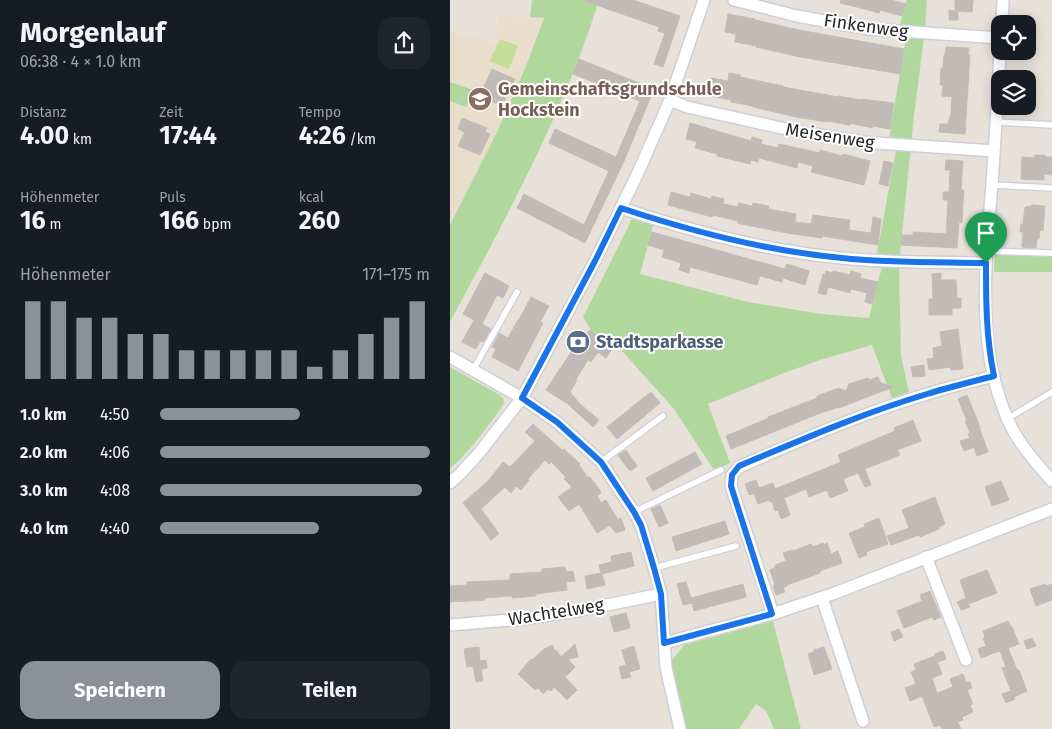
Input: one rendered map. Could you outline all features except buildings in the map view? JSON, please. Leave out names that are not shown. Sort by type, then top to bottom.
[{"type":"street","points":[[450,482],[479,453],[522,398],[595,261],[670,100],[704,0]]},
{"type":"street","name":"Finkenweg","points":[[734,0],[797,16],[869,29],[991,37]]},
{"type":"street","points":[[1002,15],[1003,0]]},
{"type":"street","points":[[999,60],[986,251],[987,340],[994,376],[1007,419],[1024,448],[1052,481]]},
{"type":"street","name":"Meisenweg","points":[[670,100],[687,107],[786,129],[852,141],[994,151]]},
{"type":"street","points":[[621,208],[728,240],[782,251],[843,258],[986,263]]},
{"type":"street","points":[[450,357],[522,398],[557,422],[601,462],[634,512],[641,525],[661,594],[666,668],[680,729]]},
{"type":"street","points":[[772,614],[731,486],[732,475],[739,466],[820,431],[928,393],[994,376]]},
{"type":"street","points":[[664,643],[772,614],[822,598],[1052,509]]},
{"type":"street","points":[[926,557],[966,660]]},
{"type":"street","name":"Wachtelweg","points":[[450,625],[524,619],[582,610],[661,594]]},
{"type":"street","points":[[822,598],[864,721]]},
{"type":"lane","points":[[996,122],[1052,126]]},
{"type":"lane","points":[[992,185],[1052,188]]},
{"type":"lane","points":[[986,251],[1052,253]]},
{"type":"lane","points":[[473,370],[517,292]]},
{"type":"lane","points":[[1007,419],[1052,392]]},
{"type":"lane","points":[[601,462],[663,416]]},
{"type":"lane","points":[[634,512],[722,470]]},
{"type":"lane","points":[[654,568],[736,546]]},
{"type":"shaded area","name":"Gemeinschaftsgrundschule Hockstein","points":[[499,16],[543,18],[525,67],[497,131],[450,223],[450,32],[494,43]]},
{"type":"green space","points":[[532,0],[599,0],[585,42],[551,124],[513,204],[450,322],[450,225],[497,132],[526,66],[544,18],[530,17]]},
{"type":"green space","points":[[907,0],[927,0],[899,264],[901,356],[909,392],[892,398],[872,345],[784,373],[708,404],[730,463],[714,470],[674,409],[623,352],[591,330],[583,317],[633,217],[654,223],[640,274],[748,302],[822,314],[869,318],[885,255],[877,253],[898,140],[889,138],[908,27],[900,25]]},
{"type":"green space","points":[[500,39],[518,46],[509,69],[490,61]]},
{"type":"green space","points":[[450,82],[473,90],[467,107],[450,101]]},
{"type":"green space","points":[[995,253],[1052,256],[1052,272],[994,272]]},
{"type":"green space","points":[[450,367],[500,395],[504,400],[503,405],[478,438],[450,469]]},
{"type":"green space","points":[[773,621],[801,729],[774,729],[766,711],[756,704],[739,729],[687,729],[670,663],[684,645]]},
{"type":"place","name":"Gemeinschaftsgrundschule Hockstein","points":[[480,99]]},
{"type":"place","name":"Stadtsparkasse","points":[[578,342]]},
{"type":"route","points":[[621,208],[728,240],[782,251],[892,261],[986,263],[987,340],[994,376],[904,401],[820,431],[739,466],[732,475],[731,486],[772,614],[664,643],[661,594],[641,525],[634,512],[601,462],[557,422],[522,398],[621,208]]}]
